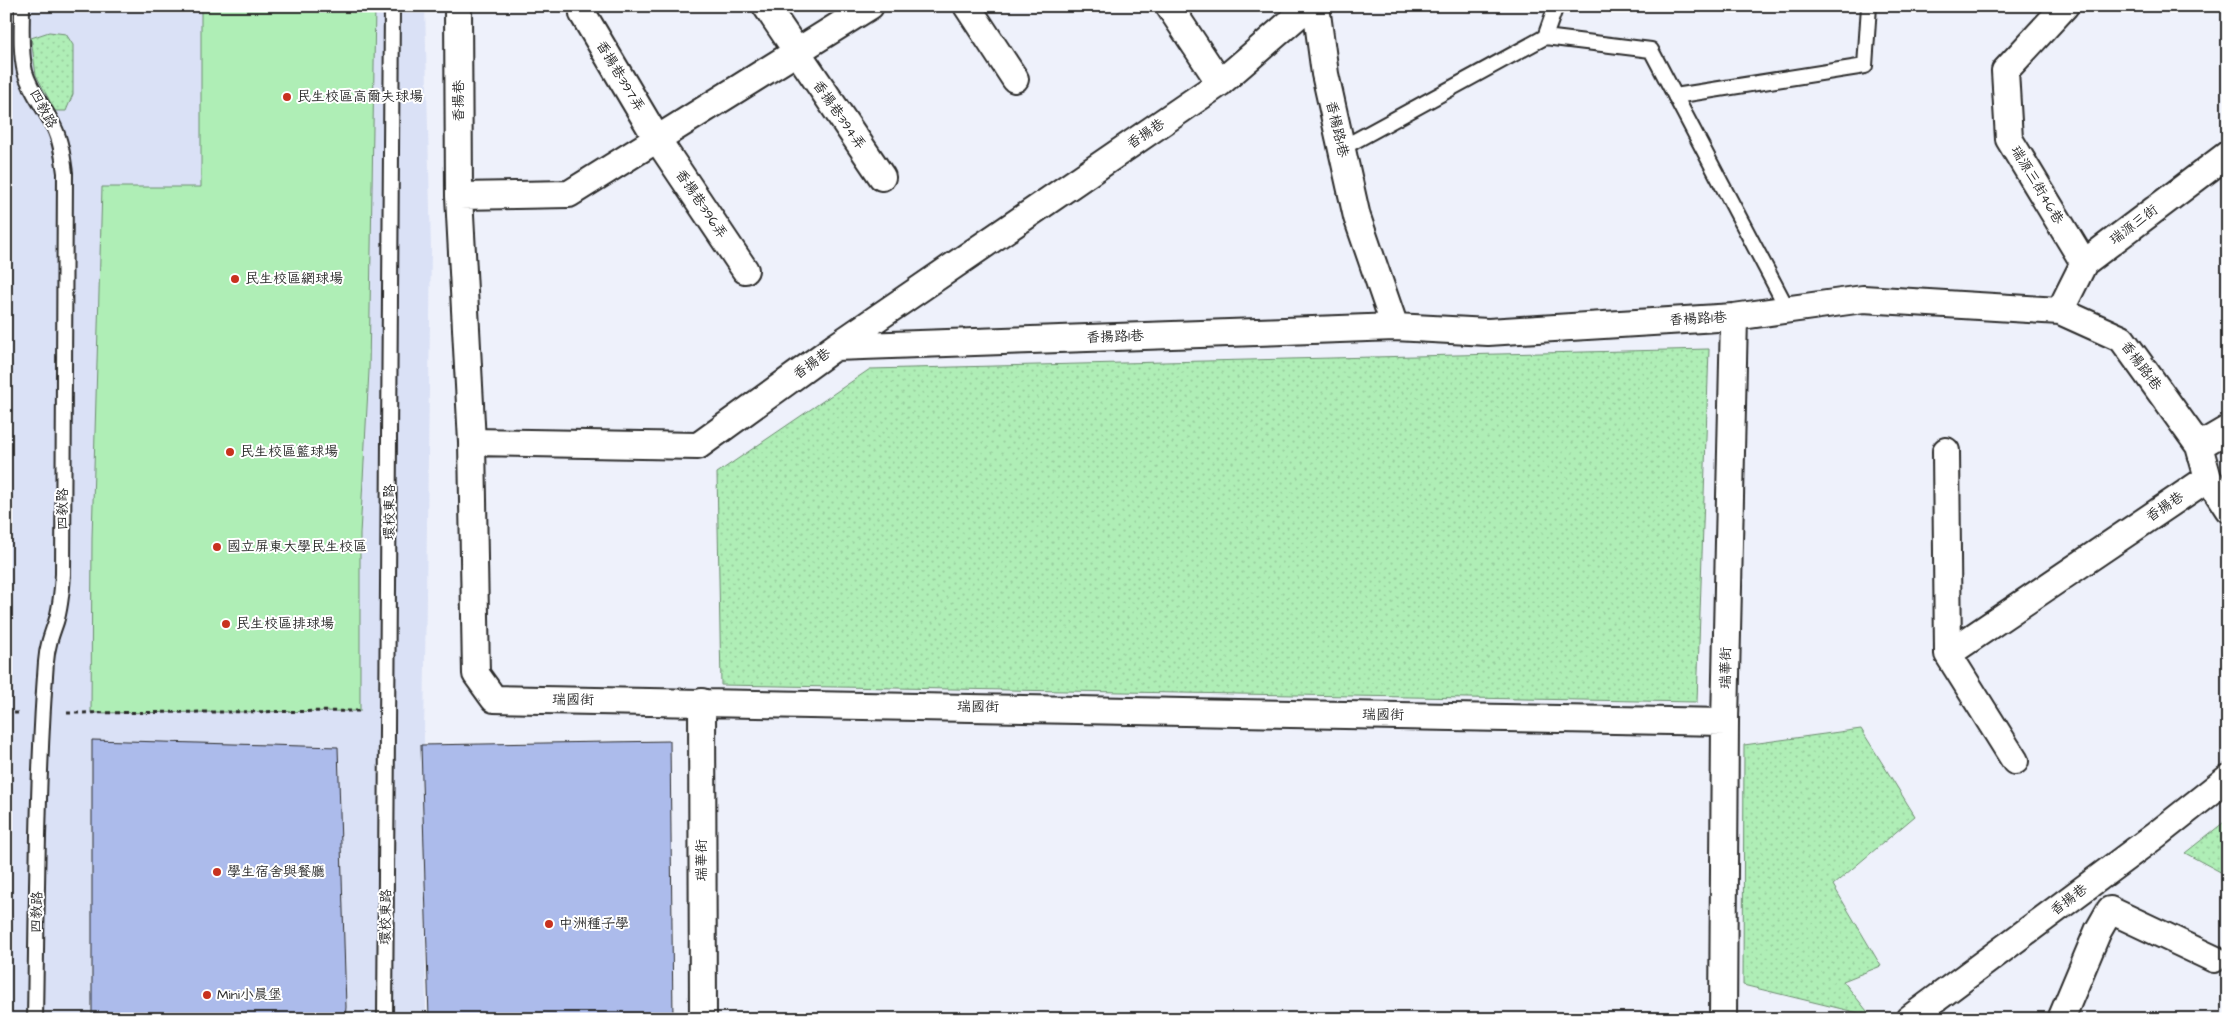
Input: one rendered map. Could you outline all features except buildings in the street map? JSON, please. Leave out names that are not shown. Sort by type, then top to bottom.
[{"type":"street","name":"香揚巷","points":[[458,6],[459,196],[472,442],[698,446],[835,347],[1220,83],[1309,6]]},
{"type":"street","name":"香揚巷394弄","points":[[766,6],[796,53],[882,177]]},
{"type":"street","points":[[459,196],[569,194],[870,6]]},
{"type":"street","points":[[966,6],[1015,79]]},
{"type":"street","points":[[1169,6],[1220,83]]},
{"type":"street","name":"香楊路1巷","points":[[1316,6],[1325,74],[1357,217],[1395,327],[1488,332],[1734,317],[1863,299],[2060,312],[2122,339],[2199,446],[2208,478],[2228,509]]},
{"type":"street","name":"瑞源三街46巷","points":[[2065,6],[2005,71],[2009,139],[2084,263]]},
{"type":"street","name":"香揚巷397弄","points":[[583,14],[657,139]]},
{"type":"street","name":"香揚巷396弄","points":[[657,139],[746,270]]},
{"type":"street","name":"瑞源三街","points":[[2060,312],[2084,263],[2228,154]]},
{"type":"street","name":"瑞華街","points":[[1723,1019],[1725,722],[1734,317]]},
{"type":"street","name":"香揚路1巷","points":[[835,347],[1395,327]]},
{"type":"street","points":[[2199,446],[2228,429]]},
{"type":"street","name":"瑞國街","points":[[472,442],[476,674],[494,699],[1725,722]]},
{"type":"street","points":[[1946,451],[1948,654],[2015,760]]},
{"type":"street","name":"香揚巷","points":[[1948,654],[2208,478]]},
{"type":"street","name":"瑞華街","points":[[702,702],[702,1019]]},
{"type":"street","name":"香揚巷","points":[[1909,1019],[2148,841],[2228,778]]},
{"type":"street","points":[[2061,1019],[2098,931],[2110,910],[2214,959]]},
{"type":"lane","name":"四教路","points":[[22,6],[22,52],[26,73],[33,92],[54,127],[61,149],[65,172],[63,574],[61,602],[48,642],[42,713],[34,1019]]},
{"type":"lane","name":"環校東路","points":[[385,1019],[392,6]]},
{"type":"lane","points":[[1546,37],[1556,6]]},
{"type":"lane","points":[[1675,96],[1865,66],[1869,6]]},
{"type":"lane","points":[[1342,148],[1546,37],[1650,50],[1788,310]]},
{"type":"path","points":[[6,713],[388,711]]},
{"type":"shaded area","name":"國立屏東大學民生校區","points":[[6,6],[425,6],[431,250],[424,734],[426,1019],[6,1019]]},
{"type":"green space","points":[[201,6],[375,6],[369,371],[360,534],[360,711],[91,713],[92,538],[102,187],[201,187]]},
{"type":"green space","points":[[49,32],[66,34],[73,45],[73,94],[66,111],[55,111],[36,75],[31,38]]},
{"type":"green space","points":[[1709,349],[1697,702],[721,685],[717,473],[870,369]]},
{"type":"green space","points":[[1861,729],[1915,816],[1833,885],[1881,966],[1843,981],[1871,1016],[1743,985],[1744,745]]},
{"type":"green space","points":[[2228,819],[2228,876],[2185,853]]},
{"type":"place","name":"民生校區高爾夫球場","points":[[287,97]]},
{"type":"place","name":"民生校區網球場","points":[[235,279]]},
{"type":"place","name":"民生校區籃球場","points":[[230,452]]},
{"type":"place","name":"國立屏東大學民生校區","points":[[217,547]]},
{"type":"place","name":"民生校區排球場","points":[[226,624]]},
{"type":"place","name":"學生宿舍與餐廳","points":[[217,872]]},
{"type":"place","name":"中洲種子學","points":[[549,924]]},
{"type":"place","name":"Mini小晨堡","points":[[207,995]]}]
